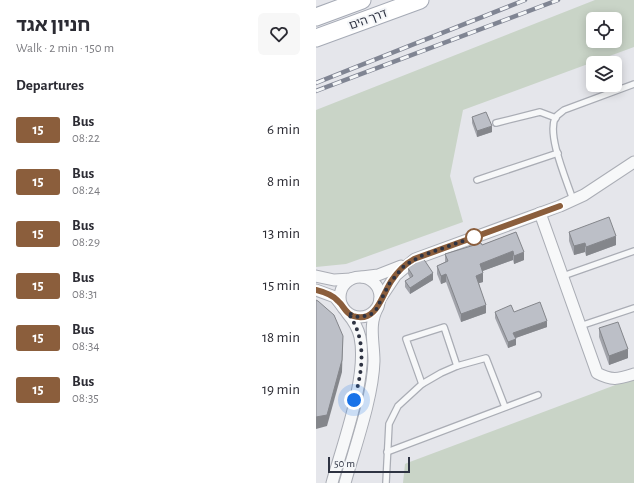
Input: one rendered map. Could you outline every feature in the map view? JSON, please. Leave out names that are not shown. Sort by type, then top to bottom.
[{"type":"main road","name":"דרך הים","points":[[316,17],[362,0]]},
{"type":"main road","name":"דרך הים","points":[[316,38],[420,0]]},
{"type":"street","points":[[316,276],[334,280],[383,273],[421,256],[573,200],[609,179],[634,162]]},
{"type":"street","points":[[540,213],[597,373],[605,378],[615,380],[634,374]]},
{"type":"street","points":[[345,483],[372,383],[374,356],[372,321],[379,303],[380,291],[376,284],[369,279],[356,278],[345,284],[340,292],[345,309],[355,317],[364,317],[372,314],[379,303],[392,279],[409,262]]},
{"type":"street","points":[[316,290],[335,297],[356,325],[360,336],[361,369],[332,483]]},
{"type":"lane","points":[[573,200],[558,152],[553,129],[556,118],[564,110],[634,84]]},
{"type":"lane","points":[[496,123],[540,112],[556,118]]},
{"type":"lane","points":[[477,180],[558,152]]},
{"type":"lane","points":[[563,276],[634,251]]},
{"type":"lane","points":[[580,326],[631,309]]},
{"type":"lane","points":[[422,384],[406,339],[444,327],[457,366]]},
{"type":"lane","points":[[386,483],[389,424],[398,406],[422,384],[457,366],[486,358],[505,407]]},
{"type":"lane","points":[[387,452],[538,395]]},
{"type":"shaded area","points":[[595,0],[634,0],[634,47],[610,56],[586,56],[586,65],[463,110],[450,176],[463,222],[346,264],[316,267],[316,110]]},
{"type":"shaded area","points":[[634,378],[634,483],[403,483],[405,464],[407,463]]},
{"type":"building","points":[[486,112],[492,126],[477,131],[472,117]]},
{"type":"building","points":[[609,217],[616,236],[586,247],[585,243],[574,246],[569,232]]},
{"type":"building","points":[[516,232],[524,252],[514,256],[513,251],[480,264],[483,273],[476,276],[486,305],[461,314],[446,274],[441,276],[437,266],[448,261],[445,254],[481,243],[482,245]]},
{"type":"building","points":[[423,258],[433,273],[410,288],[405,281],[413,276],[408,268]]},
{"type":"building","points":[[316,300],[334,315],[343,336],[342,360],[327,415],[316,417]]},
{"type":"building","points":[[540,302],[547,321],[513,333],[516,339],[508,342],[495,312],[511,305],[514,312]]},
{"type":"building","points":[[618,322],[628,349],[609,356],[599,328]]},
{"type":"railway","points":[[316,83],[525,0]]},
{"type":"railway","points":[[316,91],[558,0]]},
{"type":"bus line","name":"15","points":[[316,290],[335,297],[345,311],[350,315],[358,317],[367,316],[376,310],[380,299],[392,279],[404,266],[414,259],[560,206]]},
{"type":"route","points":[[354,400],[361,374],[361,344],[357,328],[348,313],[358,317],[364,317],[372,314],[376,310],[380,299],[389,284],[404,266],[421,256],[475,236],[474,237]]}]
